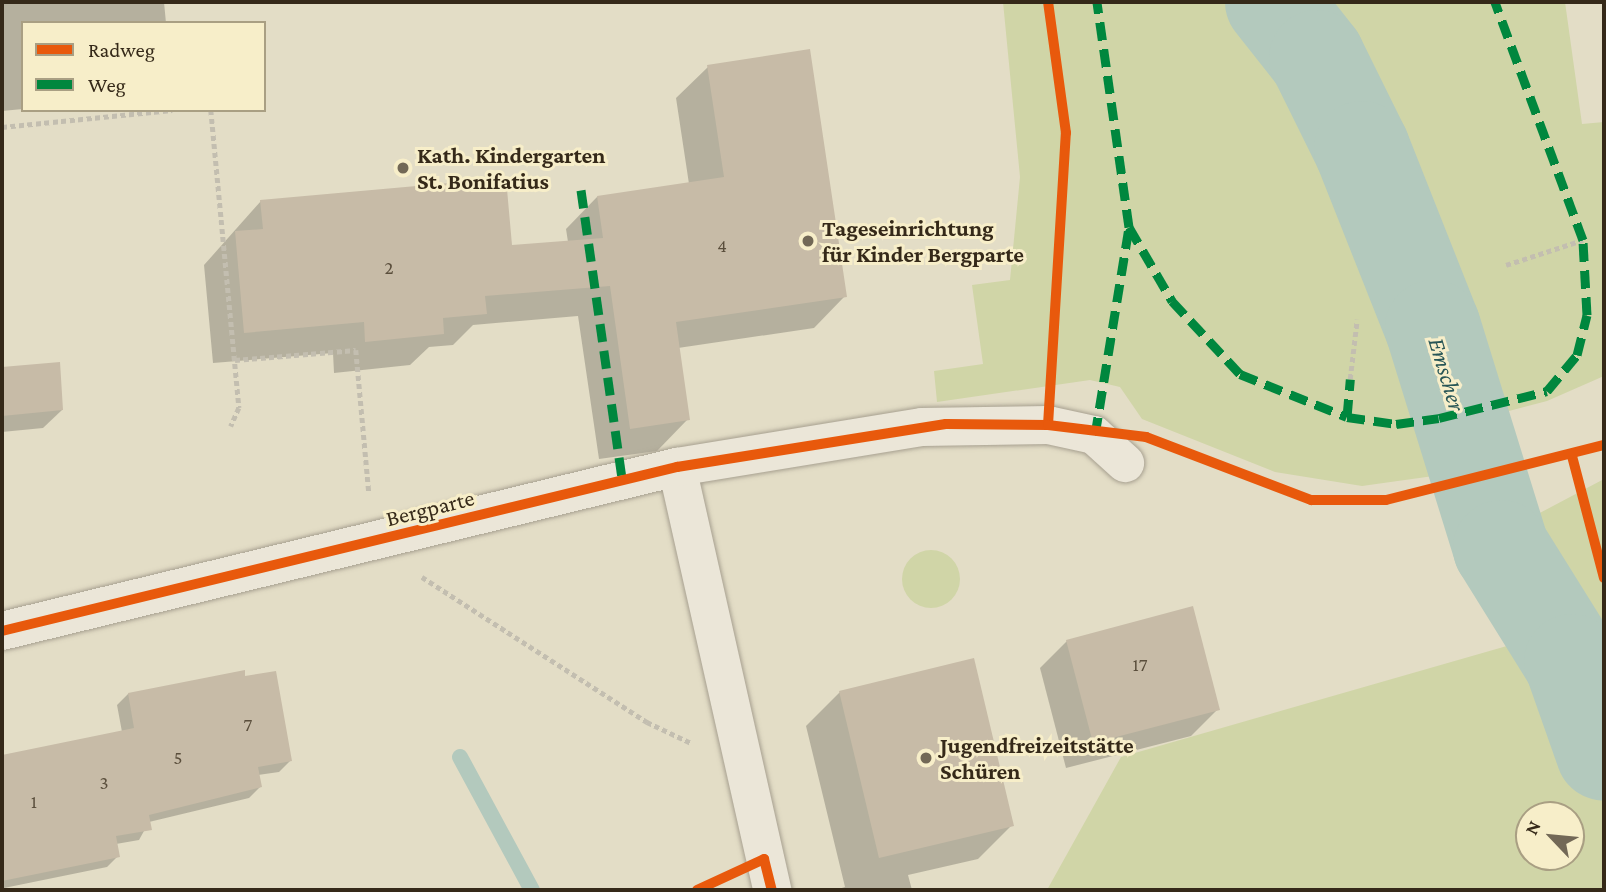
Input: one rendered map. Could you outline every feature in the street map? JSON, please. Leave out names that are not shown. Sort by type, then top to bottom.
[{"type":"street","name":"Bergparte","points":[[2,631],[409,537],[677,467],[870,435],[946,424],[1048,425],[1094,435],[1125,463]]},
{"type":"street","points":[[677,467],[772,890]]},
{"type":"path","points":[[2,127],[152,112]]},
{"type":"path","points":[[211,112],[239,408],[231,426]]},
{"type":"path","points":[[1506,265],[1583,240]]},
{"type":"path","points":[[1350,379],[1357,319]]},
{"type":"path","points":[[235,360],[356,350],[364,444]]},
{"type":"path","points":[[409,537],[421,575],[435,589],[647,722],[712,753],[743,752]]},
{"type":"green space","points":[[1003,2],[1565,2],[1582,124],[1604,122],[1604,376],[1547,401],[1444,428],[1455,473],[1362,486],[1275,472],[1142,419],[1120,387],[1090,380],[937,402],[934,371],[983,364],[972,285],[1010,280],[1020,177]]},
{"type":"green space","points":[[1604,479],[1604,890],[1047,890],[1121,757],[1538,637],[1485,542]]},
{"type":"green space","points":[[931,550],[942,552],[955,563],[960,579],[958,590],[947,603],[931,608],[920,606],[907,595],[902,579],[904,568],[915,555]]},
{"type":"building","points":[[810,49],[847,297],[676,322],[690,420],[630,429],[610,286],[485,296],[487,314],[443,318],[444,334],[365,342],[364,322],[244,333],[235,231],[263,229],[260,200],[506,178],[512,245],[603,238],[597,196],[724,177],[707,65]]},
{"type":"building","points":[[60,362],[63,410],[2,416],[2,367]]},
{"type":"building","points":[[1193,606],[1220,710],[1093,743],[1066,640]]},
{"type":"building","name":"Jugendfreizeitstätte Schüren","points":[[974,658],[1014,826],[879,858],[839,691]]},
{"type":"building","points":[[245,670],[245,676],[276,671],[292,761],[258,767],[262,787],[149,815],[152,830],[116,836],[120,857],[2,881],[2,755],[134,728],[128,693]]},
{"type":"waterway","name":"Emscher","points":[[1273,2],[1317,58],[1362,149],[1433,328],[1501,548],[1572,662],[1604,753]]},
{"type":"waterway","points":[[460,757],[532,890]]},
{"type":"marked path","points":[[1095,435],[1129,227],[1097,2]]},
{"type":"marked path","points":[[1129,227],[1172,301],[1240,374],[1347,417],[1396,424],[1439,418],[1547,391],[1577,355],[1587,315],[1583,240],[1495,2]]},
{"type":"marked path","points":[[581,190],[622,479]]},
{"type":"marked path","points":[[1347,417],[1350,379]]},
{"type":"cycle path","points":[[1048,2],[1066,133],[1048,425]]},
{"type":"cycle path","points":[[2,631],[677,467],[946,424],[1048,425],[1146,437],[1311,500],[1386,500],[1604,445]]},
{"type":"cycle path","points":[[1572,456],[1604,578]]},
{"type":"cycle path","points":[[697,890],[764,859],[772,890]]},
{"type":"place","name":"Kath. Kindergarten St. Bonifatius","points":[[403,168]]},
{"type":"place","name":"Tageseinrichtung für Kinder Bergparte","points":[[808,241]]},
{"type":"place","name":"Jugendfreizeitstätte Schüren","points":[[926,758]]}]
